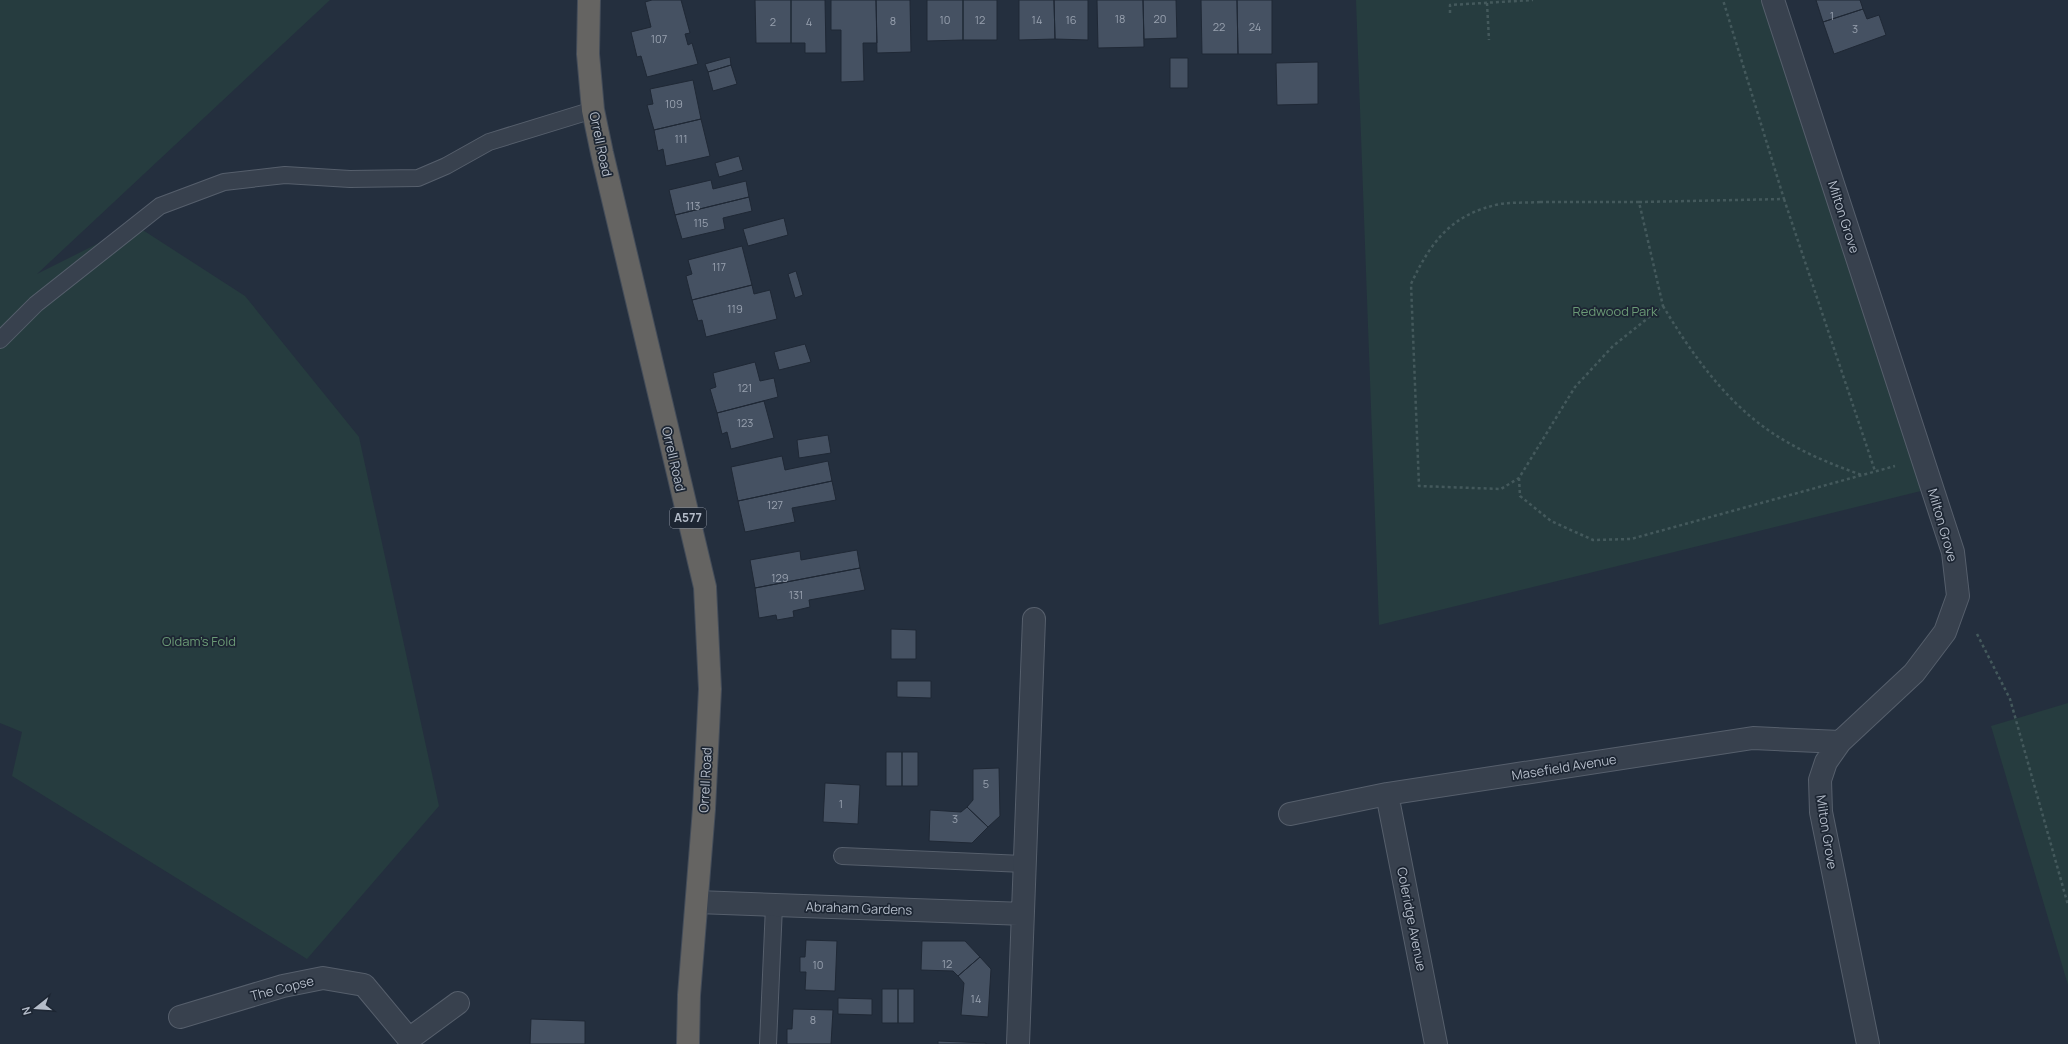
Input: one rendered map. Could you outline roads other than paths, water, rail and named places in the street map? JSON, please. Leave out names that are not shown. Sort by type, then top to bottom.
[{"type":"highway","name":"Orrell Road","points":[[589,0],[588,54],[593,110],[705,587],[710,689],[704,809],[688,1044]]},
{"type":"street","name":"Milton Grove","points":[[1773,0],[1953,552],[1958,596],[1945,632],[1914,673],[1840,742],[1826,762],[1820,780],[1822,812],[1868,1044]]},
{"type":"street","points":[[1018,1044],[1034,619]]},
{"type":"street","name":"Masefield Avenue","points":[[1290,814],[1387,794],[1753,738],[1840,742]]},
{"type":"street","name":"Coleridge Avenue","points":[[1387,794],[1436,1044]]},
{"type":"street","name":"Abraham Gardens","points":[[697,902],[1022,914]]},
{"type":"street","name":"The Copse","points":[[180,1017],[283,986],[323,978],[364,985],[409,1041],[458,1003]]},
{"type":"lane","points":[[0,340],[36,304],[160,206],[224,182],[285,175],[350,179],[418,178],[446,166],[489,142],[593,110]]},
{"type":"lane","points":[[842,856],[1024,864]]},
{"type":"lane","points":[[768,1044],[774,906]]},
{"type":"park label","name":"Redwood Park","points":[[1615,311]]},
{"type":"park label","name":"Oldam's Fold","points":[[199,641]]}]
